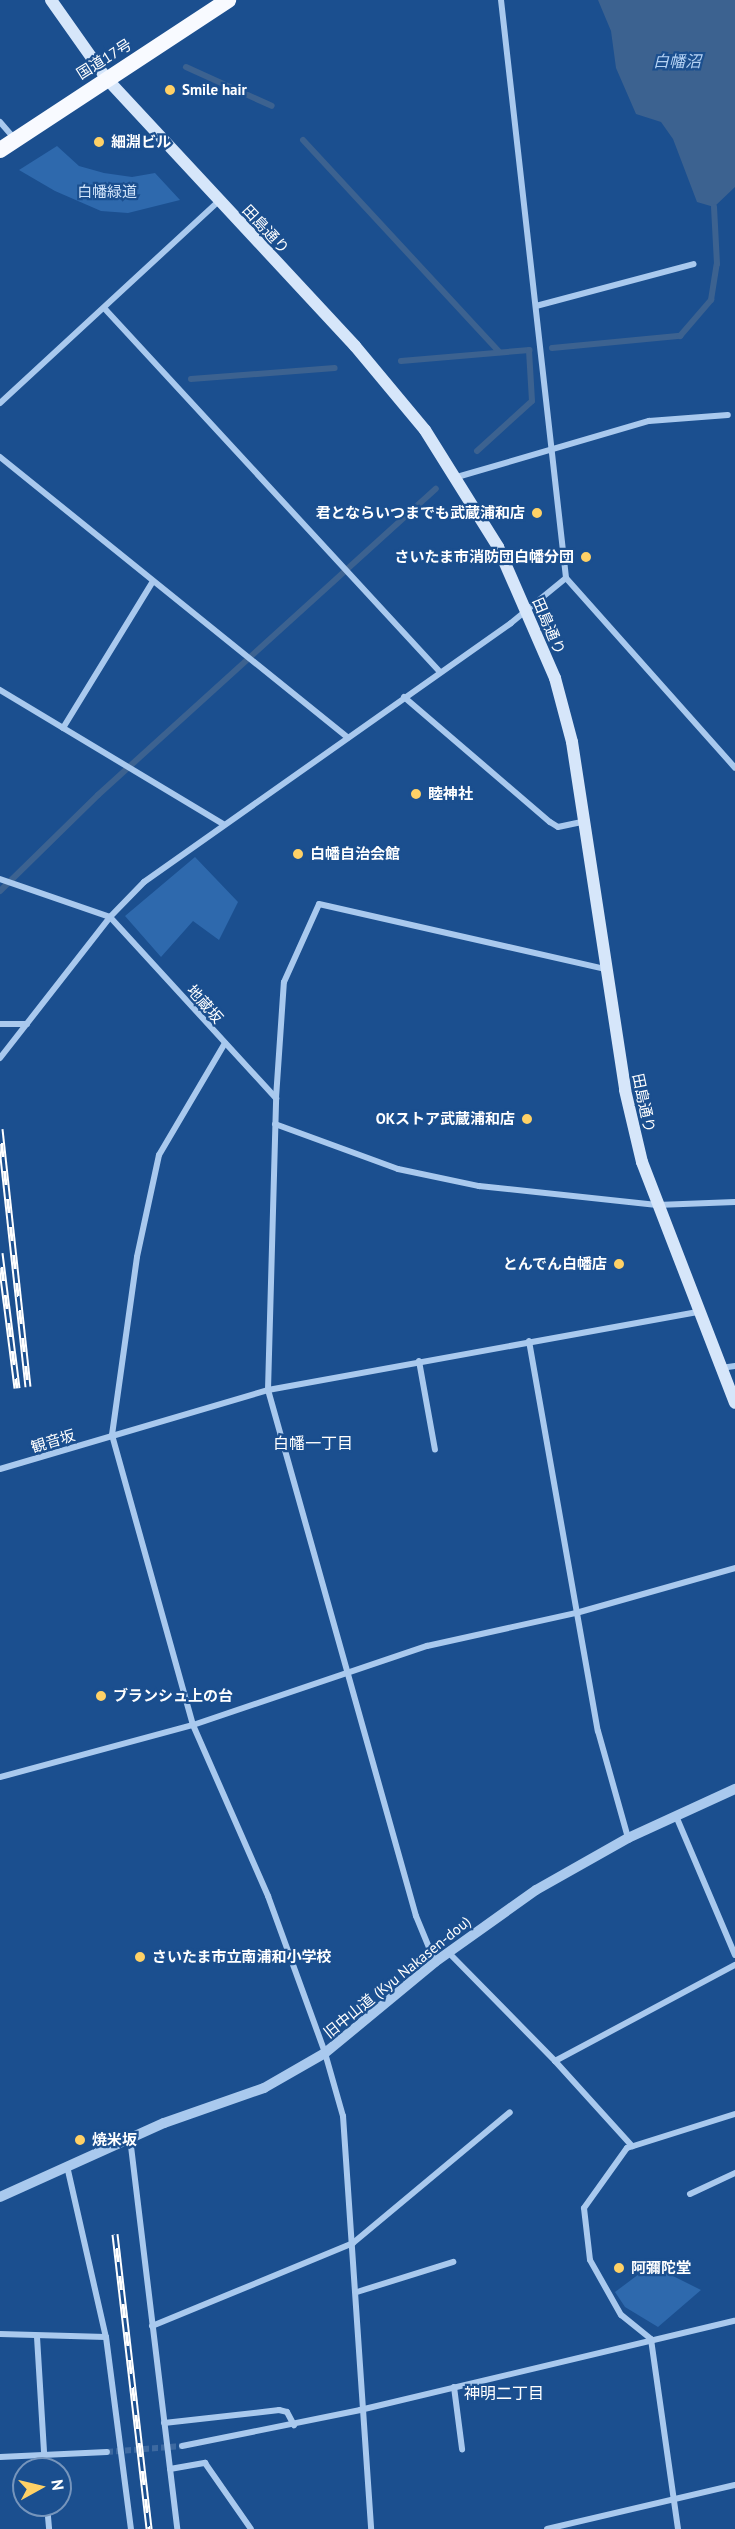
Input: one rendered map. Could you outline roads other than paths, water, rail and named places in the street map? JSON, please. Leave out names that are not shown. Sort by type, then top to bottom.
[{"type":"highway","name":"国道17号","points":[[0,150],[106,78],[228,0]]},
{"type":"main road","name":"田島通り","points":[[51,0],[106,78],[355,346],[425,430],[457,477],[498,548],[555,678],[587,821],[606,969],[625,1090],[657,1205],[735,1403]]},
{"type":"street","points":[[501,0],[566,578],[735,768]]},
{"type":"street","points":[[0,122],[15,139]]},
{"type":"street","points":[[0,403],[105,309],[219,201]]},
{"type":"street","points":[[536,306],[694,264]]},
{"type":"street","points":[[105,309],[440,672]]},
{"type":"street","points":[[457,477],[649,422],[728,415]]},
{"type":"street","points":[[0,457],[348,738]]},
{"type":"street","points":[[0,1058],[110,917],[144,882],[527,610],[566,578]]},
{"type":"street","points":[[63,728],[153,581]]},
{"type":"street","points":[[0,690],[223,825]]},
{"type":"street","points":[[404,697],[550,822],[558,827],[587,821]]},
{"type":"street","points":[[0,879],[110,917]]},
{"type":"street","points":[[435,1962],[416,1916],[268,1390],[276,1098],[284,982],[319,904],[606,969]]},
{"type":"street","name":"地蔵坂","points":[[110,917],[276,1098]]},
{"type":"street","points":[[0,1024],[27,1024]]},
{"type":"street","points":[[225,1043],[159,1155],[137,1257],[112,1435],[193,1725],[268,1896],[325,2054],[343,2116],[357,2292],[360,2410],[371,2529]]},
{"type":"street","points":[[275,1124],[398,1169],[479,1186],[657,1205],[735,1202]]},
{"type":"street","name":"観音坂","points":[[0,1469],[268,1390],[528,1341],[699,1312]]},
{"type":"street","points":[[528,1341],[598,1731],[628,1838]]},
{"type":"street","points":[[419,1361],[435,1450]]},
{"type":"street","points":[[721,1368],[735,1366]]},
{"type":"street","points":[[0,1777],[193,1725],[348,1675],[427,1646],[576,1613],[735,1568]]},
{"type":"street","name":"旧中山道 (Kyu Nakasen-dou)","points":[[0,2197],[130,2138],[264,2088],[325,2054],[435,1962],[536,1890],[628,1838],[735,1789]]},
{"type":"street","points":[[676,1816],[735,1955]]},
{"type":"street","points":[[448,1952],[555,2061],[632,2146]]},
{"type":"street","points":[[555,2061],[735,1965]]},
{"type":"street","points":[[152,2326],[353,2243],[510,2112]]},
{"type":"street","points":[[678,2529],[651,2339],[621,2315],[590,2260],[584,2208],[632,2146],[735,2114]]},
{"type":"street","points":[[130,2138],[177,2529]]},
{"type":"street","points":[[67,2166],[106,2337],[131,2529]]},
{"type":"street","points":[[690,2194],[735,2173]]},
{"type":"street","points":[[357,2292],[453,2262]]},
{"type":"street","points":[[182,2446],[294,2425],[735,2321]]},
{"type":"street","points":[[0,2334],[37,2337],[106,2337]]},
{"type":"street","points":[[37,2337],[44,2457]]},
{"type":"street","points":[[454,2387],[462,2449]]},
{"type":"street","points":[[164,2423],[279,2410],[287,2412],[294,2425]]},
{"type":"street","points":[[0,2457],[107,2452]]},
{"type":"street","points":[[170,2469],[205,2463],[251,2529]]},
{"type":"street","points":[[546,2529],[735,2484]]},
{"type":"water","name":"白幡沼","points":[[598,0],[735,0],[735,187],[714,207],[697,202],[673,139],[661,122],[636,114],[616,68],[611,31]]},
{"type":"waterway","points":[[186,67],[272,106]]},
{"type":"waterway","points":[[303,140],[499,352]]},
{"type":"waterway","points":[[552,348],[680,336],[711,300],[717,264],[714,207]]},
{"type":"waterway","points":[[477,451],[532,401],[529,350]]},
{"type":"waterway","points":[[401,361],[530,350]]},
{"type":"waterway","points":[[191,379],[335,368]]},
{"type":"waterway","points":[[0,891],[98,795],[436,489]]},
{"type":"tunnel","points":[[107,2452],[182,2446]]},
{"type":"railway","points":[[0,1129],[28,1386]]},
{"type":"railway","points":[[0,1253],[17,1388]]},
{"type":"railway","points":[[115,2234],[149,2529]]},
{"type":"place","name":"Smile hair","points":[[170,90]]},
{"type":"place","name":"細淵ビル","points":[[99,142]]},
{"type":"place","name":"君とならいつまでも武蔵浦和店","points":[[537,513]]},
{"type":"place","name":"さいたま市消防団白幡分団","points":[[586,557]]},
{"type":"place","name":"睦神社","points":[[416,794]]},
{"type":"place","name":"白幡自治会館","points":[[298,854]]},
{"type":"place","name":"OKストア武蔵浦和店","points":[[527,1119]]},
{"type":"place","name":"とんでん白幡店","points":[[619,1264]]},
{"type":"place","name":"ブランシュ上の台","points":[[101,1696]]},
{"type":"place","name":"さいたま市立南浦和小学校","points":[[140,1957]]},
{"type":"place","name":"焼米坂","points":[[80,2140]]},
{"type":"place","name":"阿彌陀堂","points":[[619,2268]]},
{"type":"district","name":"白幡一丁目","points":[[313,1443]]},
{"type":"district","name":"神明二丁目","points":[[504,2393]]},
{"type":"park label","name":"白幡緑道","points":[[107,192]]}]
